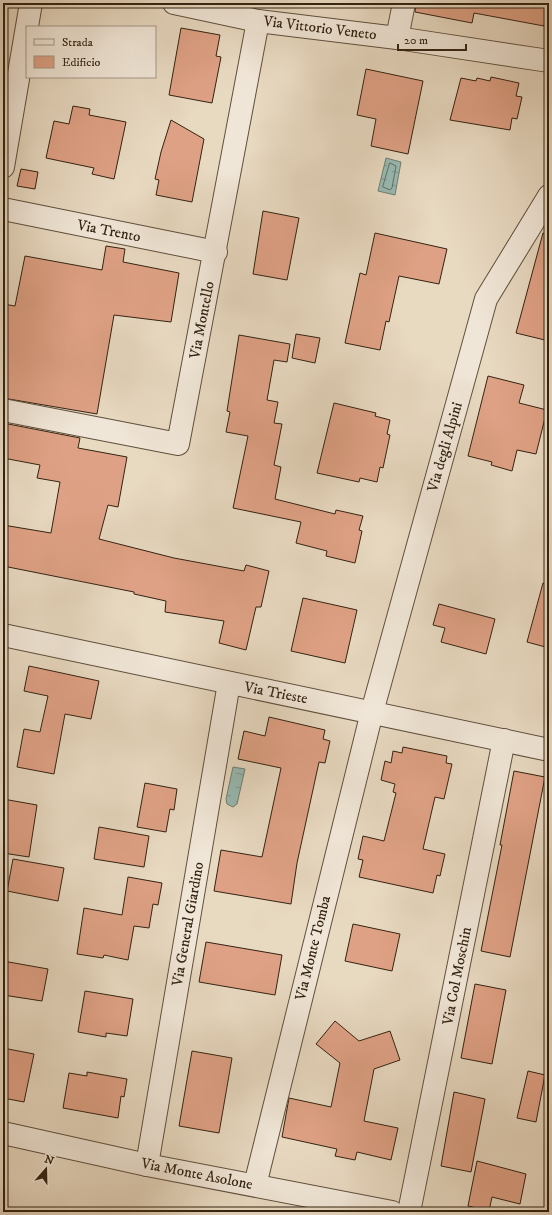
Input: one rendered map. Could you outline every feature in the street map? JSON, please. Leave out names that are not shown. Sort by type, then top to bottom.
[{"type":"street","points":[[27,26],[31,3]]},
{"type":"street","name":"Via Vittorio Veneto","points":[[174,3],[226,8],[258,20],[397,38],[549,61]]},
{"type":"street","name":"Via Vittorio Veneto","points":[[397,38],[404,3]]},
{"type":"street","name":"Via Montello","points":[[3,410],[178,444],[216,252],[258,20]]},
{"type":"street","points":[[3,167],[26,32]]},
{"type":"street","name":"Via degli Alpini","points":[[372,712],[486,299],[549,196]]},
{"type":"street","name":"Via Trento","points":[[3,210],[216,252]]},
{"type":"street","name":"Via Trieste","points":[[4,638],[372,712],[549,750]]},
{"type":"street","name":"Via General Giardino","points":[[147,1165],[229,683]]},
{"type":"street","name":"Via Monte Tomba","points":[[255,1185],[372,712]]},
{"type":"street","name":"Via Col Moschin","points":[[409,1212],[504,740]]},
{"type":"street","name":"Via Monte Asolone","points":[[3,1134],[147,1165],[392,1212]]},
{"type":"water","points":[[386,158],[401,162],[395,195],[378,191]]},
{"type":"water","points":[[233,767],[245,769],[237,804],[233,807],[227,804],[226,799]]},
{"type":"building","points":[[416,3],[548,3],[544,26],[474,13],[472,23],[415,12]]},
{"type":"building","points":[[181,28],[220,35],[216,56],[221,57],[212,103],[169,95]]},
{"type":"building","points":[[366,69],[423,81],[408,154],[371,146],[376,119],[357,115]]},
{"type":"building","points":[[491,77],[519,83],[516,96],[522,97],[517,119],[512,118],[510,130],[450,120],[461,78],[476,81],[477,78],[490,81]]},
{"type":"building","points":[[73,106],[90,109],[89,115],[126,122],[114,179],[92,174],[94,168],[46,158],[54,121],[69,124]]},
{"type":"building","points":[[171,120],[204,139],[192,202],[156,195],[159,180],[155,179],[161,152]]},
{"type":"building","points":[[21,169],[38,172],[35,189],[17,186]]},
{"type":"building","points":[[263,211],[299,218],[287,280],[253,274]]},
{"type":"building","points":[[375,233],[447,249],[439,284],[399,276],[389,322],[386,321],[380,350],[345,343],[360,273],[366,275]]},
{"type":"building","points":[[543,233],[549,234],[549,341],[516,333]]},
{"type":"building","points":[[106,246],[125,249],[123,262],[179,273],[171,322],[114,315],[97,414],[3,398],[3,304],[15,306],[25,256],[102,270]]},
{"type":"building","points":[[296,334],[320,338],[315,363],[292,358]]},
{"type":"building","points":[[239,335],[290,344],[287,362],[274,360],[267,400],[278,402],[274,423],[282,424],[274,465],[281,467],[275,499],[335,514],[336,510],[363,516],[359,530],[362,531],[355,563],[326,556],[327,551],[296,543],[301,522],[233,508],[248,436],[226,432],[230,412],[227,411]]},
{"type":"building","points":[[488,376],[524,385],[519,403],[547,410],[536,454],[517,450],[512,471],[491,465],[492,462],[468,456]]},
{"type":"building","points":[[334,403],[376,413],[375,416],[390,420],[387,434],[390,435],[383,468],[380,467],[377,482],[360,478],[359,482],[317,473]]},
{"type":"building","points":[[3,423],[80,438],[78,448],[127,457],[118,507],[108,505],[99,539],[174,558],[244,571],[246,565],[269,571],[261,607],[256,607],[246,650],[219,643],[224,621],[165,612],[166,601],[134,594],[134,592],[3,566],[3,525],[51,533],[60,482],[37,478],[40,465],[3,458]]},
{"type":"building","points":[[543,583],[549,584],[549,648],[527,642]]},
{"type":"building","points":[[303,598],[357,610],[345,663],[291,651]]},
{"type":"building","points":[[439,604],[495,619],[486,654],[441,642],[445,628],[433,625]]},
{"type":"building","points":[[29,666],[99,681],[91,719],[65,714],[54,774],[17,767],[24,729],[40,732],[48,696],[24,691]]},
{"type":"building","points":[[269,717],[325,730],[323,739],[330,741],[325,763],[319,762],[297,863],[291,904],[214,891],[221,850],[262,857],[281,768],[238,759],[244,731],[265,736]]},
{"type":"building","points":[[403,747],[447,756],[446,763],[452,764],[444,799],[435,797],[423,849],[445,854],[440,876],[437,875],[433,893],[359,877],[363,860],[358,859],[363,836],[384,841],[396,793],[393,792],[395,784],[381,780],[385,761],[391,763],[393,751],[402,753]]},
{"type":"building","points":[[514,771],[545,777],[510,957],[481,951],[502,845],[500,845]]},
{"type":"building","points":[[145,783],[177,789],[174,810],[170,809],[166,832],[137,827]]},
{"type":"building","points":[[3,799],[37,805],[29,857],[3,853]]},
{"type":"building","points":[[99,827],[149,836],[144,867],[94,859]]},
{"type":"building","points":[[13,859],[64,868],[58,901],[7,891]]},
{"type":"building","points":[[128,877],[162,883],[158,905],[153,904],[149,928],[134,926],[128,960],[104,955],[103,958],[77,954],[84,908],[122,915]]},
{"type":"building","points":[[353,924],[400,934],[392,971],[345,961]]},
{"type":"building","points":[[206,942],[282,955],[275,995],[199,982]]},
{"type":"building","points":[[3,961],[48,969],[42,1001],[3,995]]},
{"type":"building","points":[[475,984],[506,990],[492,1064],[461,1058]]},
{"type":"building","points":[[85,991],[133,999],[127,1036],[106,1033],[106,1037],[78,1032]]},
{"type":"building","points":[[335,1021],[359,1041],[390,1031],[400,1060],[374,1069],[364,1121],[398,1128],[391,1160],[357,1152],[355,1160],[335,1156],[337,1149],[282,1137],[289,1098],[331,1107],[340,1063],[316,1044]]},
{"type":"building","points":[[3,1048],[34,1054],[24,1102],[3,1098]]},
{"type":"building","points":[[192,1051],[232,1058],[219,1133],[179,1126]]},
{"type":"building","points":[[528,1071],[545,1075],[536,1122],[517,1118]]},
{"type":"building","points":[[87,1072],[127,1079],[124,1097],[121,1096],[118,1118],[63,1108],[69,1073],[87,1076]]},
{"type":"building","points":[[454,1092],[485,1099],[471,1172],[441,1166]]},
{"type":"building","points":[[477,1161],[526,1174],[520,1204],[492,1197],[489,1211],[468,1206]]}]
